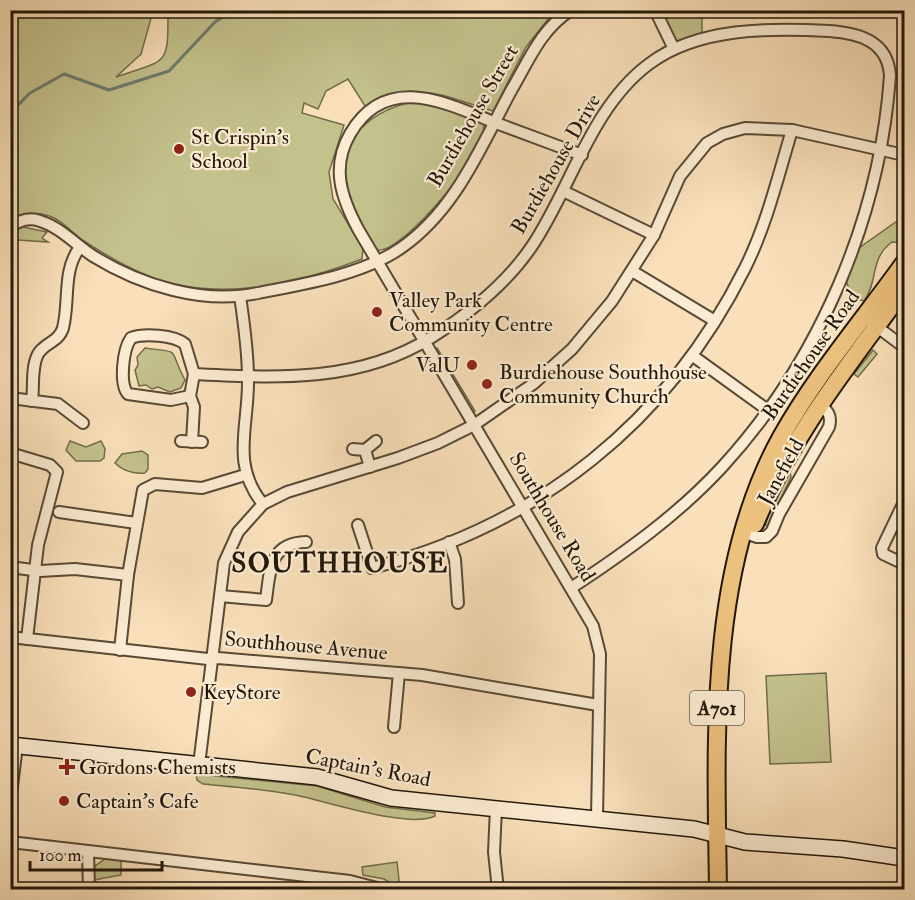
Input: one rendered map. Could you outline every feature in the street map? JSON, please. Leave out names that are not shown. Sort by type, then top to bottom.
[{"type":"main road","name":"Burdiehouse Road","points":[[746,533],[777,472],[871,322],[904,263]]},
{"type":"main road","name":"Burdiehouse Road","points":[[717,836],[718,705],[732,580],[746,533],[754,494],[780,438],[818,378],[904,289]]},
{"type":"main road","name":"Captain's Road","points":[[14,745],[317,777],[391,798],[694,829],[745,842],[843,849],[904,858]]},
{"type":"main road","name":"A701","points":[[717,836],[718,890]]},
{"type":"street","name":"Burdiehouse Street","points":[[10,227],[22,220],[36,220],[51,226],[80,247],[121,271],[183,292],[240,296],[294,286],[378,261],[400,248],[435,217],[471,168],[541,38],[571,10]]},
{"type":"street","points":[[655,10],[674,49]]},
{"type":"street","name":"Burdiehouse Drive","points":[[194,374],[299,377],[346,371],[384,359],[424,341],[482,301],[509,275],[532,245],[607,110],[630,82],[650,63],[674,49],[726,34],[803,30],[861,36],[878,46],[889,67],[889,86],[880,148],[869,196],[847,265],[800,362],[769,411],[722,467],[695,494],[623,554],[571,588]]},
{"type":"street","name":"Southhouse Road","points":[[582,155],[440,100],[418,96],[386,103],[360,120],[345,144],[339,165],[339,178],[344,201],[378,261],[593,626],[600,646],[597,818]]},
{"type":"street","points":[[199,765],[224,563],[232,541],[244,523],[262,504],[286,492],[370,467],[438,443],[474,425],[533,384],[572,349],[605,310],[654,235],[680,176],[707,143],[723,134],[745,128],[792,130],[904,155]]},
{"type":"street","points":[[358,525],[372,568],[449,542],[524,507],[563,482],[622,435],[654,403],[693,356],[746,267],[758,238],[792,130]]},
{"type":"street","points":[[563,191],[654,235]]},
{"type":"street","points":[[32,401],[36,357],[43,348],[57,338],[63,327],[70,262],[80,247]]},
{"type":"street","points":[[632,271],[715,321]]},
{"type":"street","points":[[240,296],[248,376],[243,460],[245,475],[262,504]]},
{"type":"street","points":[[871,322],[904,347]]},
{"type":"street","points":[[190,396],[171,400],[128,394],[124,387],[128,341],[140,335],[182,341],[187,348],[194,374],[190,396],[194,407],[192,442]]},
{"type":"street","points":[[693,356],[769,411]]},
{"type":"street","points":[[10,398],[63,406],[83,423]]},
{"type":"street","points":[[353,449],[365,450],[376,441]]},
{"type":"street","points":[[365,450],[370,467]]},
{"type":"street","points":[[10,453],[50,465],[57,472],[38,545],[27,639]]},
{"type":"street","points":[[120,650],[140,495],[149,485],[197,489],[245,475]]},
{"type":"street","points":[[904,502],[882,548],[884,554],[904,564]]},
{"type":"street","points":[[59,512],[136,523]]},
{"type":"street","points":[[220,596],[266,600],[270,571],[277,554],[288,544],[306,542]]},
{"type":"street","points":[[449,542],[455,559],[458,603]]},
{"type":"street","points":[[10,567],[35,571],[75,569],[128,575]]},
{"type":"street","name":"Southhouse Avenue","points":[[10,637],[120,650],[399,673],[466,681],[598,705]]},
{"type":"street","points":[[394,727],[399,673]]},
{"type":"street","points":[[10,803],[14,745]]},
{"type":"street","points":[[496,808],[494,852],[498,890]]},
{"type":"street","points":[[10,842],[350,880],[385,890]]},
{"type":"street","points":[[88,851],[89,890]]},
{"type":"shaded area","points":[[549,10],[552,14],[526,47],[493,111],[443,96],[415,92],[384,98],[365,106],[348,79],[326,91],[318,109],[304,103],[302,113],[344,125],[329,172],[333,199],[363,248],[362,259],[316,275],[268,286],[243,289],[194,288],[158,280],[125,265],[104,254],[51,217],[33,213],[11,219],[11,11],[153,11],[141,54],[116,77],[146,67],[162,58],[167,42],[168,11]]},
{"type":"shaded area","points":[[661,11],[702,11],[702,33],[674,42]]},
{"type":"shaded area","points":[[415,101],[439,105],[483,123],[482,135],[460,175],[424,218],[406,236],[389,247],[377,250],[348,202],[343,182],[343,165],[347,149],[355,135],[367,123],[397,106]]},
{"type":"shaded area","points":[[904,208],[904,243],[892,242],[880,255],[869,293],[864,301],[853,298],[846,281],[859,248],[897,221]]},
{"type":"shaded area","points":[[23,227],[47,232],[42,238],[48,242],[18,240],[12,232]]},
{"type":"shaded area","points":[[145,348],[165,350],[173,354],[185,380],[181,388],[170,392],[158,387],[152,389],[146,385],[139,386],[135,370],[138,365],[137,357]]},
{"type":"shaded area","points":[[437,348],[475,411],[472,413],[434,350]]},
{"type":"shaded area","points":[[873,350],[877,354],[858,377],[854,374]]},
{"type":"shaded area","points":[[70,441],[86,447],[101,441],[105,449],[104,458],[100,461],[76,461],[66,450]]},
{"type":"shaded area","points":[[142,451],[148,455],[148,469],[145,473],[129,472],[115,463],[122,454]]},
{"type":"shaded area","points":[[790,472],[791,477],[768,526],[765,525],[777,489]]},
{"type":"shaded area","points":[[826,673],[831,762],[770,764],[766,676]]},
{"type":"shaded area","points":[[196,774],[317,786],[385,807],[435,813],[435,816],[423,819],[387,817],[284,793],[203,784],[197,780]]},
{"type":"shaded area","points":[[105,859],[121,860],[121,875],[94,880],[95,866]]},
{"type":"shaded area","points":[[397,862],[400,889],[384,879],[363,875],[362,867]]},
{"type":"waterway","points":[[10,113],[30,93],[64,74],[109,90],[169,71],[215,22],[233,10]]},
{"type":"waterway","points":[[344,10],[361,14],[367,10]]},
{"type":"place","name":"St Crispin's School","points":[[179,149]]},
{"type":"place","name":"Valley Park Community Centre","points":[[377,312]]},
{"type":"place","name":"ValU","points":[[472,365]]},
{"type":"place","name":"Burdiehouse Southhouse Community Church","points":[[487,384]]},
{"type":"place","name":"KeyStore","points":[[191,692]]},
{"type":"place","name":"Gordons Chemists","points":[[67,767]]},
{"type":"place","name":"Captain's Cafe","points":[[64,801]]},
{"type":"district","name":"SOUTHHOUSE","points":[[340,563]]}]
